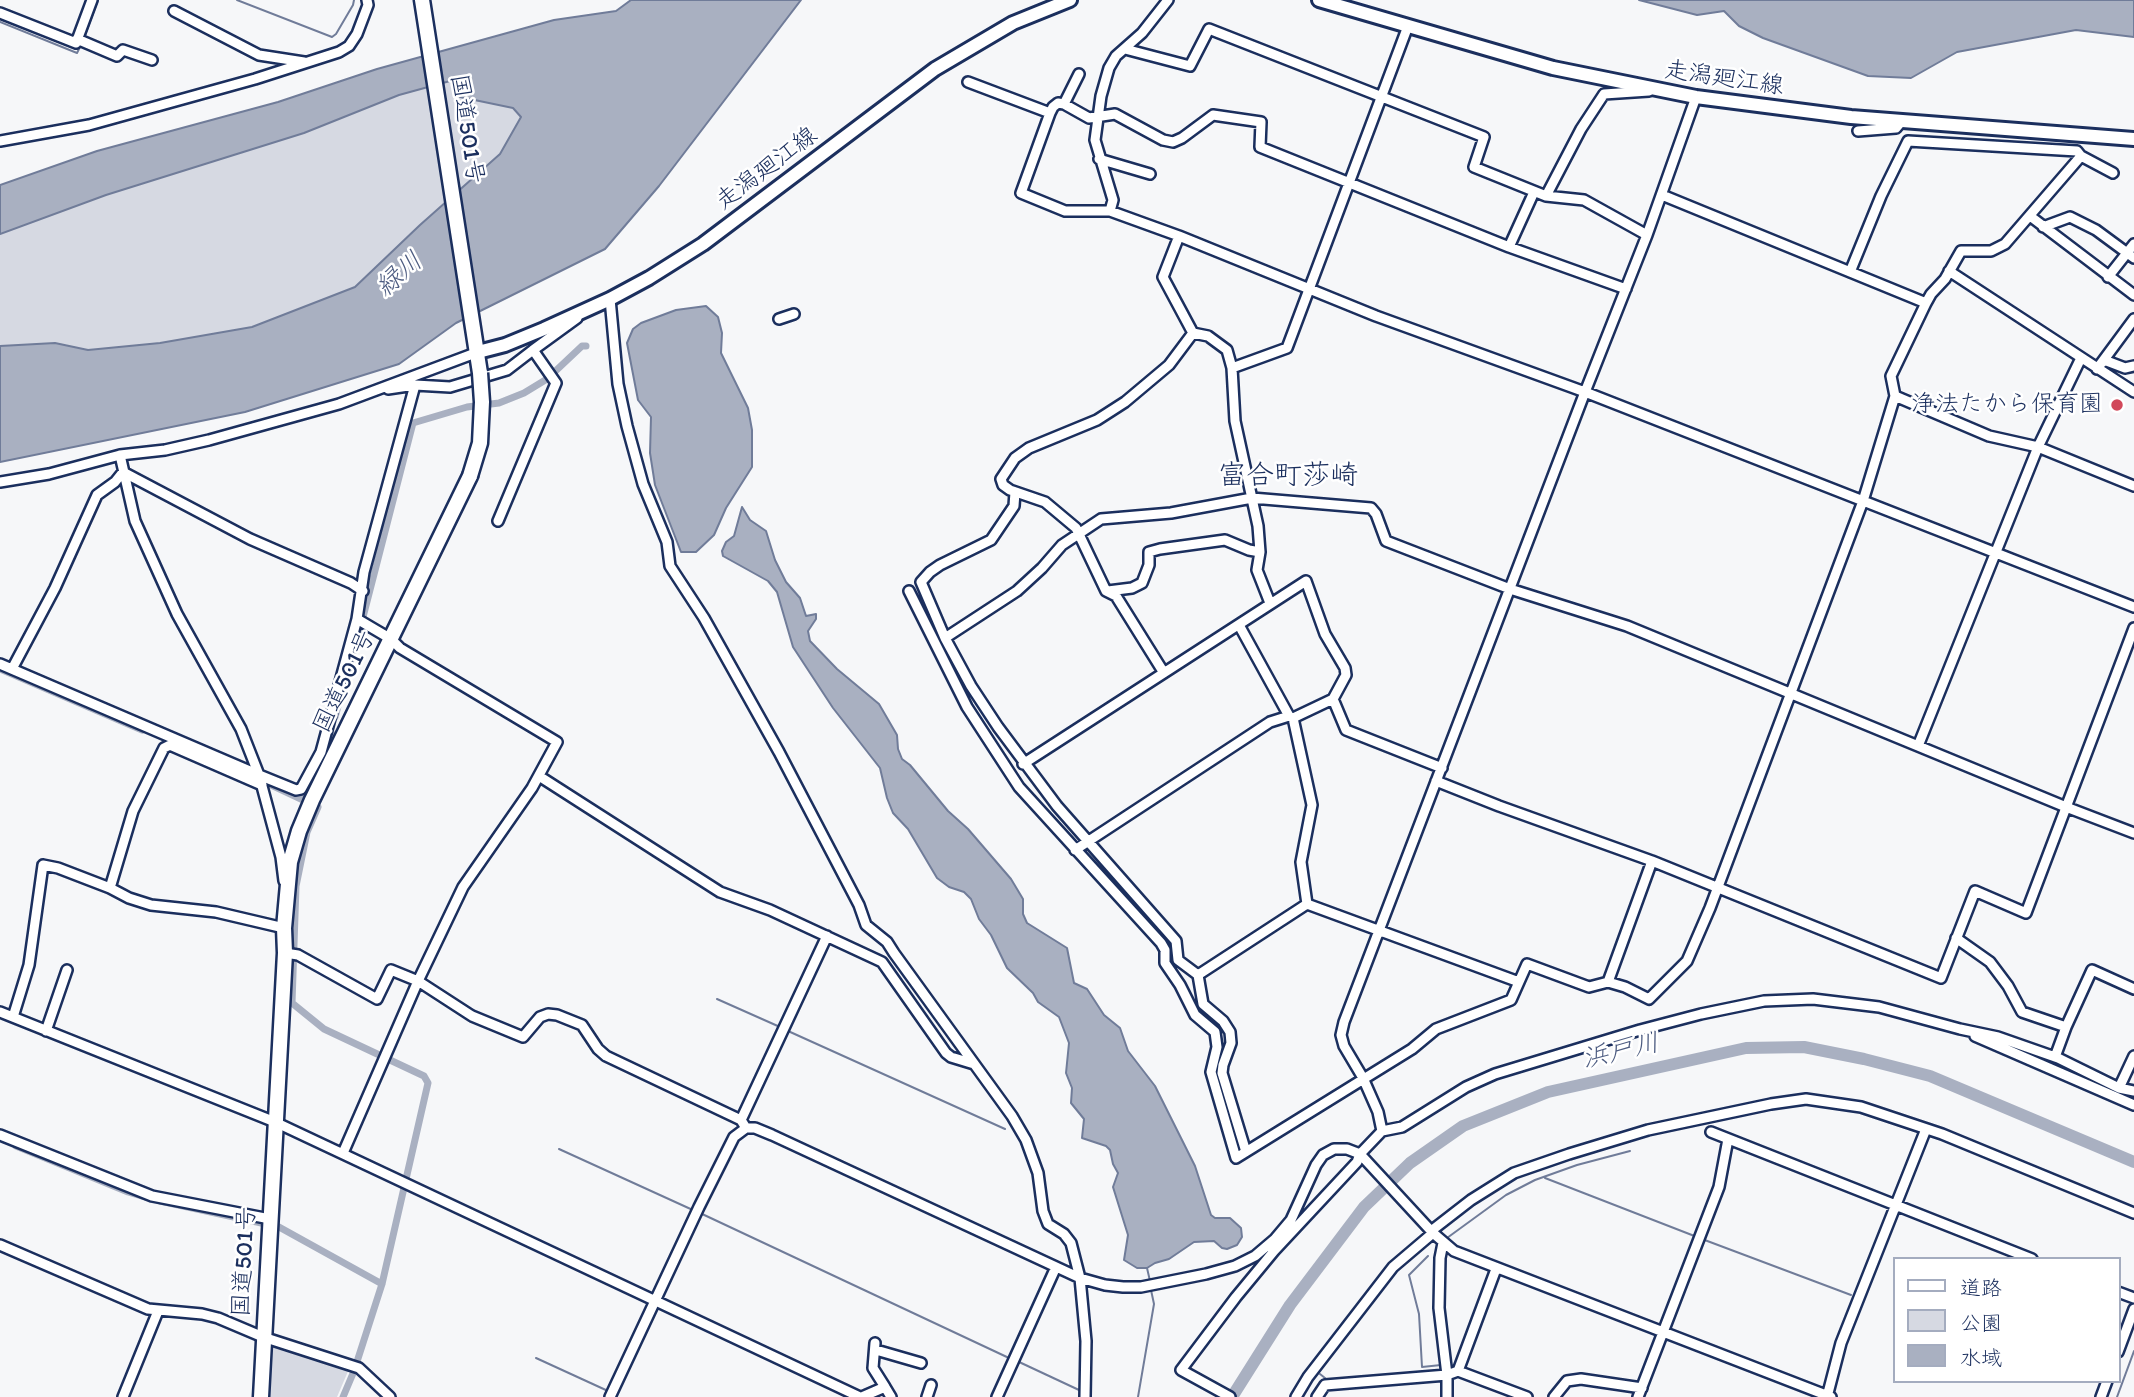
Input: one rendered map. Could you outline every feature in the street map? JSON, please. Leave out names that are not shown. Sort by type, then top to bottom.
[{"type":"highway","name":"国道501号","points":[[261,1397],[275,1122],[291,954],[284,928],[290,862],[311,803],[470,476],[481,432],[478,350],[422,0]]},
{"type":"main road","name":"走潟廻江線","points":[[478,350],[505,345],[591,308],[649,278],[703,244],[935,69],[1013,23],[1070,0]]},
{"type":"main road","name":"走潟廻江線","points":[[1319,0],[1553,68],[1696,97],[1901,122],[2134,139]]},
{"type":"street","points":[[0,13],[76,43],[92,0]]},
{"type":"street","points":[[1110,211],[1113,200],[1095,140],[1101,96],[1109,68],[1116,56],[1142,33],[1168,0]]},
{"type":"street","points":[[0,141],[89,125],[306,62],[349,46],[357,34],[369,2]]},
{"type":"street","points":[[173,11],[259,55],[306,62]]},
{"type":"street","points":[[1232,368],[1287,348],[1408,26]]},
{"type":"street","points":[[1125,49],[1190,66],[1209,29],[1484,137],[1474,167],[1546,196],[1584,200],[1647,235]]},
{"type":"street","points":[[77,39],[117,56],[123,50],[152,60]]},
{"type":"street","points":[[1064,104],[1079,74]]},
{"type":"street","points":[[968,82],[1050,113]]},
{"type":"street","points":[[1546,196],[1581,130],[1604,94],[1656,90]]},
{"type":"street","points":[[1389,1130],[1382,1123],[1363,1078],[1344,1046],[1341,1035],[1344,1022],[1647,235],[1696,97]]},
{"type":"street","points":[[1626,289],[1509,247],[1260,147],[1261,122],[1213,115],[1173,142],[1163,140],[1115,114],[1088,118],[1058,103],[1052,107],[1021,193],[1065,211],[1110,211],[1179,236],[1376,316],[1585,392],[2134,607]]},
{"type":"street","points":[[1858,131],[1896,128],[1901,122]]},
{"type":"street","points":[[1850,272],[1881,196],[1908,141],[2077,151],[2081,156],[2113,173]]},
{"type":"street","points":[[909,591],[947,671],[988,742],[1019,787],[1161,943],[1165,950],[1165,962],[1195,1015],[1215,1032],[1217,1047],[1210,1072],[1236,1158],[1412,1049],[1436,1029],[1511,1000],[1527,964],[1589,987],[1608,982],[1649,999],[1687,961],[1863,501],[1895,397],[1891,376],[1926,303],[1961,251],[1991,251],[2005,244],[2081,156]]},
{"type":"street","points":[[1099,159],[1150,174]]},
{"type":"street","points":[[1509,247],[1534,192]]},
{"type":"street","points":[[1662,195],[1926,303]]},
{"type":"street","points":[[2030,216],[2134,295]]},
{"type":"street","points":[[2043,227],[2070,217],[2096,230],[2131,256]]},
{"type":"street","points":[[1179,236],[1163,277],[1193,333]]},
{"type":"street","points":[[2108,277],[2131,256],[2134,244]]},
{"type":"street","points":[[1949,271],[2134,393]]},
{"type":"street","points":[[610,299],[618,384],[627,426],[643,484],[667,542],[670,566],[704,618],[790,773],[853,894],[866,925],[887,942],[1012,1116],[1026,1140],[1038,1173],[1043,1211],[1048,1224],[1065,1234],[1071,1243],[1080,1278],[1086,1341],[1085,1397]]},
{"type":"street","points":[[0,482],[49,474],[120,455],[165,450],[209,440],[381,390],[415,385],[450,387],[507,370],[591,308]]},
{"type":"street","points":[[779,319],[794,314]]},
{"type":"street","points":[[2097,369],[2134,319]]},
{"type":"street","points":[[1193,333],[1208,336],[1227,350],[1232,368],[1235,421],[1252,498],[1260,552],[1256,570],[1270,603]]},
{"type":"street","points":[[1164,673],[1116,596],[1106,591],[1081,534],[1062,514],[1045,502],[1015,492],[1003,485],[1001,479],[1015,458],[1029,448],[1097,420],[1125,402],[1168,365],[1193,333]]},
{"type":"street","points":[[381,390],[397,380],[478,350]]},
{"type":"street","points":[[498,521],[556,383],[533,350]]},
{"type":"street","points":[[1918,746],[2038,447],[2081,358]]},
{"type":"street","points":[[2104,360],[2124,368],[2134,366]]},
{"type":"street","points":[[110,888],[132,811],[164,748],[170,745],[260,780],[301,789],[319,758],[360,620],[364,572],[415,385]]},
{"type":"street","points":[[1895,397],[1989,436],[2038,447],[2134,486]]},
{"type":"street","points":[[120,455],[135,521],[177,614],[241,729],[260,780],[270,807],[281,857],[286,902]]},
{"type":"street","points":[[123,472],[250,538],[351,583],[363,591]]},
{"type":"street","points":[[12,669],[55,588],[97,495],[115,482],[123,472]]},
{"type":"street","points":[[1015,492],[1014,506],[991,540],[940,565],[921,582],[945,638],[971,686],[1023,764],[1176,942],[1178,960],[1198,975],[1203,1004],[1230,1032],[1231,1043],[1223,1073],[1246,1152]]},
{"type":"street","points":[[945,638],[1017,591],[1062,545],[1101,519],[1171,513],[1252,498],[1371,508],[1386,541],[1510,589],[1628,626],[2134,833]]},
{"type":"street","points":[[1106,591],[1120,591],[1142,583],[1149,565],[1149,552],[1160,549],[1225,540],[1260,552]]},
{"type":"street","points":[[1023,764],[1306,581],[1325,634],[1345,668],[1344,681],[1332,699],[1291,717],[1270,722],[1075,850]]},
{"type":"street","points":[[343,1153],[384,1056],[463,887],[539,775],[557,742],[400,648],[391,639],[360,620]]},
{"type":"street","points":[[1238,625],[1291,717],[1312,805],[1301,862],[1307,904]]},
{"type":"street","points":[[1436,781],[1717,886],[1941,978],[1975,891],[2026,913],[2134,628]]},
{"type":"street","points":[[0,664],[260,780]]},
{"type":"street","points":[[1332,699],[1346,730],[1442,768]]},
{"type":"street","points":[[539,775],[720,892],[770,910],[882,962],[946,1052],[951,1057],[974,1064]]},
{"type":"street","points":[[1608,982],[1652,861]]},
{"type":"street","points":[[13,1017],[29,965],[43,865],[58,868],[129,898],[159,906],[216,912],[284,928]]},
{"type":"street","points":[[1307,904],[1519,982]]},
{"type":"street","points":[[1198,975],[1307,904]]},
{"type":"street","points":[[612,1393],[697,1210],[734,1137],[744,1124],[827,936]]},
{"type":"street","points":[[1956,938],[1990,962],[2008,986],[2022,1012],[2066,1027]]},
{"type":"street","points":[[291,954],[377,999],[391,970],[418,981],[472,1016],[523,1037],[540,1017],[548,1014],[582,1025],[606,1056],[744,1124],[1080,1278],[1113,1287],[1141,1287],[1165,1283],[1222,1270],[1255,1256],[1282,1232],[1291,1220],[1323,1155],[1341,1148],[1360,1154],[1432,1232],[1463,1256],[1829,1397],[1841,1343],[1926,1129]]},
{"type":"street","points":[[46,1031],[68,970]]},
{"type":"street","points":[[2053,1057],[2092,970],[2134,989]]},
{"type":"street","points":[[1230,1397],[1181,1370],[1236,1297],[1274,1251],[1357,1162],[1360,1154],[1389,1130],[1402,1127],[1466,1087],[1495,1074],[1701,1014],[1764,1001],[1813,999],[1879,1007],[1998,1037],[2053,1057],[2119,1088],[2134,1091]]},
{"type":"street","points":[[0,1012],[275,1122],[861,1397],[885,1387]]},
{"type":"street","points":[[1962,1030],[2134,1105]]},
{"type":"street","points":[[2119,1088],[2134,1056]]},
{"type":"street","points":[[2053,1057],[2065,1069],[2082,1076],[2093,1087]]},
{"type":"street","points":[[1296,1397],[1308,1377],[1393,1267],[1471,1200],[1514,1173],[1569,1154],[1648,1130],[1734,1111],[1805,1100],[1861,1107],[1926,1129],[2134,1213]]},
{"type":"street","points":[[1712,1132],[2027,1257]]},
{"type":"street","points":[[0,1135],[152,1196],[270,1219]]},
{"type":"street","points":[[1554,1397],[1567,1381],[1581,1379],[1640,1392],[1719,1187],[1728,1139]]},
{"type":"street","points":[[1444,1243],[1440,1258],[1440,1308],[1447,1397]]},
{"type":"street","points":[[0,1245],[126,1300],[158,1311],[202,1314],[356,1367],[390,1397]]},
{"type":"street","points":[[997,1397],[1056,1267]]},
{"type":"street","points":[[1458,1371],[1496,1269]]},
{"type":"street","points":[[2120,1347],[2134,1309]]},
{"type":"street","points":[[123,1397],[158,1311]]},
{"type":"street","points":[[891,1397],[873,1368],[876,1347],[921,1363]]},
{"type":"street","points":[[1317,1397],[1325,1385],[1447,1375],[1458,1371],[1527,1397]]},
{"type":"street","points":[[927,1397],[931,1385]]},
{"type":"green space","points":[[450,81],[460,97],[513,108],[521,117],[500,154],[355,287],[252,327],[160,343],[88,350],[55,343],[0,346],[0,234],[106,195],[304,133],[400,95]]},
{"type":"green space","points":[[272,1345],[349,1369],[337,1397],[269,1397]]},
{"type":"water","name":"緑川","points":[[631,0],[801,0],[659,186],[605,249],[456,323],[399,364],[245,412],[0,462],[0,346],[55,343],[88,350],[160,343],[252,327],[355,287],[500,154],[521,117],[513,108],[460,97],[450,81],[399,95],[304,133],[106,195],[0,234],[0,185],[97,151],[278,102],[377,69],[554,20],[616,11]]},
{"type":"water","points":[[1639,0],[2134,0],[2134,37],[2076,30],[1957,52],[1911,78],[1868,76],[1763,38],[1739,26],[1724,11],[1697,15]]},
{"type":"water","points":[[706,306],[718,317],[722,333],[721,353],[748,408],[752,430],[752,467],[726,508],[714,535],[696,552],[681,552],[655,485],[650,453],[651,417],[638,400],[627,343],[633,329],[641,323],[676,310]]},
{"type":"water","points":[[742,507],[750,520],[766,531],[775,560],[786,582],[800,598],[806,616],[816,614],[816,619],[808,631],[810,641],[837,669],[879,704],[897,735],[902,759],[1011,879],[1023,899],[1023,914],[1027,923],[1067,948],[1074,983],[1087,989],[1104,1015],[1120,1028],[1128,1051],[1155,1086],[1195,1166],[1211,1215],[1215,1218],[1230,1218],[1241,1228],[1242,1237],[1237,1245],[1227,1249],[1214,1241],[1194,1242],[1169,1259],[1147,1268],[1137,1268],[1124,1260],[1128,1235],[1113,1187],[1118,1173],[1106,1146],[1082,1138],[1084,1119],[1071,1103],[1072,1088],[1066,1073],[1069,1043],[1059,1017],[1038,1002],[1033,993],[1007,968],[991,935],[979,919],[971,899],[964,892],[949,887],[937,878],[908,829],[893,813],[880,768],[833,708],[793,647],[777,592],[768,581],[723,556],[726,542],[734,536]]},
{"type":"waterway","points":[[84,38],[98,0]]},
{"type":"waterway","points":[[237,0],[332,37],[354,0]]},
{"type":"waterway","points":[[0,22],[77,53],[80,47]]},
{"type":"waterway","points":[[335,717],[413,423],[467,407],[499,403],[524,393],[547,379],[582,346],[586,346]]},
{"type":"waterway","points":[[0,669],[142,730]]},
{"type":"waterway","points":[[303,800],[326,755],[331,732]]},
{"type":"waterway","points":[[269,784],[318,807],[307,832],[296,886],[292,1003],[324,1029],[424,1076],[428,1083],[382,1284],[343,1397]]},
{"type":"waterway","points":[[717,999],[780,1027]]},
{"type":"waterway","points":[[788,1031],[1005,1129]]},
{"type":"waterway","name":"浜戸川","points":[[1232,1397],[1290,1305],[1364,1207],[1410,1163],[1463,1126],[1548,1092],[1746,1048],[1804,1047],[1930,1076],[2134,1162]]},
{"type":"waterway","points":[[16,1146],[145,1197]]},
{"type":"waterway","points":[[559,1149],[695,1211]]},
{"type":"waterway","points":[[1447,1238],[1506,1195],[1535,1180],[1630,1151]]},
{"type":"waterway","points":[[1545,1178],[1697,1237]]},
{"type":"waterway","points":[[160,1201],[266,1224]]},
{"type":"waterway","points":[[700,1213],[1009,1358]]},
{"type":"waterway","points":[[279,1227],[382,1284]]},
{"type":"waterway","points":[[1702,1239],[1851,1295]]},
{"type":"waterway","points":[[1428,1256],[1409,1275],[1419,1314],[1422,1367],[1441,1365]]},
{"type":"waterway","points":[[1147,1268],[1150,1281]]},
{"type":"waterway","points":[[1138,1397],[1154,1304],[1151,1290]]},
{"type":"waterway","points":[[2117,1397],[2134,1351]]},
{"type":"waterway","points":[[536,1358],[608,1391]]},
{"type":"waterway","points":[[1017,1361],[1079,1390]]},
{"type":"waterway","points":[[1311,1397],[1325,1378],[1320,1374]]},
{"type":"waterway","points":[[1548,1397],[1566,1376],[1576,1375]]},
{"type":"waterway","points":[[1609,1379],[1635,1383]]},
{"type":"place","name":"浄法たから保育園","points":[[2117,405]]},
{"type":"district","name":"富合町莎崎","points":[[1288,477]]}]
